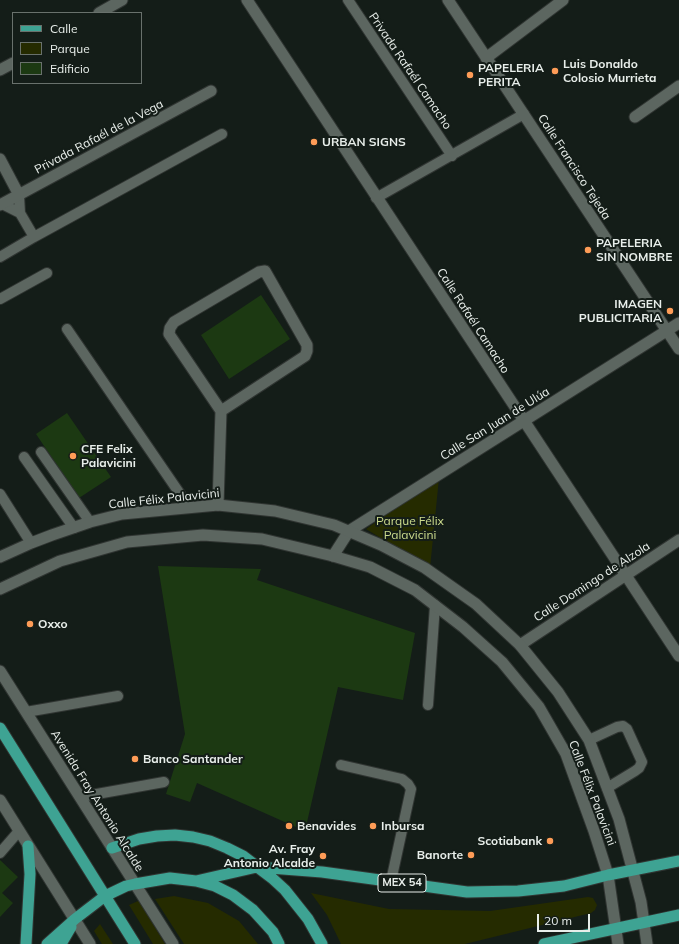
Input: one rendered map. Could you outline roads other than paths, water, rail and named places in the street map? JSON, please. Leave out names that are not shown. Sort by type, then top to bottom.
[{"type":"main road","points":[[0,728],[135,944]]},
{"type":"main road","points":[[112,848],[139,839],[175,835],[210,841],[227,848],[242,856],[285,890],[298,904],[322,944]]},
{"type":"main road","points":[[26,944],[30,874],[28,846]]},
{"type":"main road","name":"MEX 54","points":[[196,881],[257,867],[322,872],[467,892],[518,891],[564,886],[608,875],[679,861]]},
{"type":"main road","name":"MEX 54","points":[[61,944],[75,919],[105,896],[126,886],[170,878],[196,881],[215,886],[233,894],[253,910],[273,932],[279,944]]},
{"type":"main road","points":[[544,944],[679,915]]},
{"type":"main road","points":[[47,944],[75,919]]},
{"type":"street","points":[[101,12],[122,0]]},
{"type":"street","name":"Calle Rafaél Camacho","points":[[247,0],[679,656]]},
{"type":"street","name":"Calle Francisco Tejeda","points":[[448,0],[679,349]]},
{"type":"street","points":[[486,58],[563,0]]},
{"type":"street","points":[[0,70],[12,64]]},
{"type":"street","points":[[635,117],[679,86]]},
{"type":"street","name":"Privada Rafaél de la Vega","points":[[1,204],[211,91]]},
{"type":"street","points":[[0,159],[20,195]]},
{"type":"street","points":[[218,505],[221,411],[169,334],[170,328],[174,322],[259,272],[265,271],[307,345],[307,351],[305,356],[221,411]]},
{"type":"street","name":"Calle San Juan de Ulúa","points":[[333,556],[349,531],[679,323]]},
{"type":"street","name":"Calle Félix Palavicini","points":[[0,558],[31,542],[90,522],[122,514],[218,505],[275,511],[334,525],[381,545],[425,568],[476,604],[520,645],[558,692],[589,740],[619,819],[641,902],[647,944]]},
{"type":"street","name":"Calle Félix Palavicini","points":[[0,589],[60,561],[127,542],[203,535],[262,539],[333,556],[370,567],[415,590],[463,627],[502,662],[539,707],[566,754],[594,831],[608,875],[618,944]]},
{"type":"street","name":"Calle Domingo de Alzola","points":[[520,645],[679,540]]},
{"type":"street","name":"Avenida Fray Antonio Alcalde","points":[[0,671],[173,944]]},
{"type":"street","points":[[0,800],[90,944]]},
{"type":"lane","name":"Privada Rafaél Camacho","points":[[348,0],[452,156]]},
{"type":"lane","points":[[376,198],[524,114]]},
{"type":"lane","points":[[0,257],[222,134]]},
{"type":"lane","points":[[20,195],[20,213],[34,237]]},
{"type":"lane","points":[[1,204],[20,213]]},
{"type":"lane","points":[[0,299],[47,273]]},
{"type":"lane","points":[[67,329],[189,507]]},
{"type":"lane","points":[[41,452],[90,522]]},
{"type":"lane","points":[[24,457],[74,528]]},
{"type":"lane","points":[[0,494],[31,542]]},
{"type":"lane","points":[[428,705],[435,605]]},
{"type":"lane","points":[[26,712],[118,696]]},
{"type":"lane","points":[[589,740],[617,727],[623,726],[628,729],[642,762],[640,768],[635,772],[608,788]]},
{"type":"lane","points":[[340,765],[402,779],[411,789],[391,882]]},
{"type":"lane","points":[[80,797],[164,782]]},
{"type":"lane","points":[[0,853],[19,830]]},
{"type":"place","name":"Luis Donaldo Colosio Murrieta","points":[[555,71]]},
{"type":"place","name":"PAPELERIA PERITA","points":[[470,75]]},
{"type":"place","name":"URBAN SIGNS","points":[[314,142]]},
{"type":"place","name":"PAPELERIA SIN NOMBRE","points":[[588,250]]},
{"type":"place","name":"IMAGEN PUBLICITARIA","points":[[670,311]]},
{"type":"place","name":"CFE Felix Palavicini","points":[[73,456]]},
{"type":"place","name":"Oxxo","points":[[30,624]]},
{"type":"place","name":"Banco Santander","points":[[135,759]]},
{"type":"place","name":"Benavides","points":[[289,826]]},
{"type":"place","name":"Inbursa","points":[[373,826]]},
{"type":"place","name":"Scotiabank","points":[[550,841]]},
{"type":"place","name":"Banorte","points":[[471,855]]},
{"type":"place","name":"Av. Fray Antonio Alcalde","points":[[323,856]]},
{"type":"park label","name":"Parque Félix Palavicini","points":[[410,528]]}]
